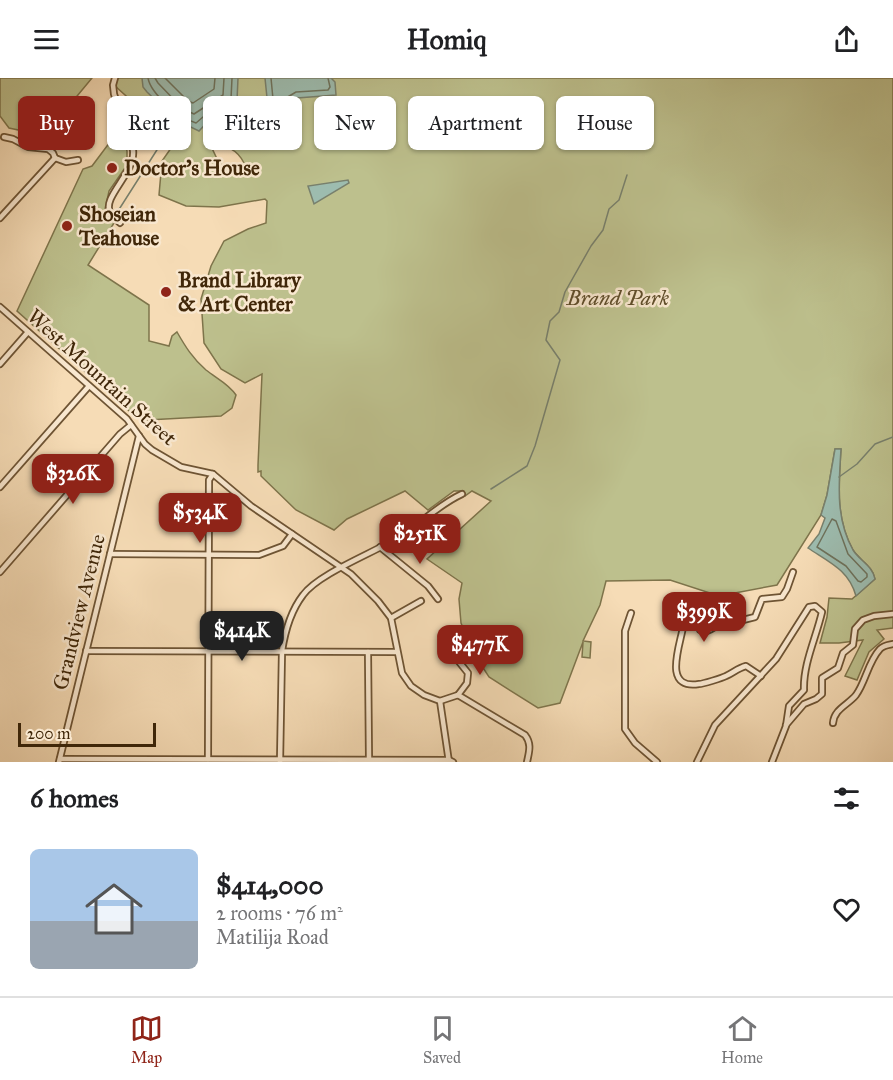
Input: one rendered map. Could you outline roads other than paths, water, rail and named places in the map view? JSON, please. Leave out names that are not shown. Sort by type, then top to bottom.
[{"type":"street","points":[[116,78],[113,85],[114,93],[134,159],[132,166],[112,196],[109,206],[110,212],[120,223]]},
{"type":"street","points":[[4,137],[28,147],[48,149],[55,158],[66,162],[78,160]]},
{"type":"street","points":[[0,218],[55,158]]},
{"type":"street","name":"West Mountain Street","points":[[0,307],[131,424],[152,450],[181,467],[213,474],[250,506],[343,568],[378,601],[391,618],[402,673],[411,686],[424,695],[440,700]]},
{"type":"street","points":[[0,364],[28,332]]},
{"type":"street","points":[[0,487],[89,386]]},
{"type":"street","points":[[0,572],[131,424]]},
{"type":"street","name":"Grandview Avenue","points":[[59,760],[139,436]]},
{"type":"street","points":[[208,759],[209,480],[213,474]]},
{"type":"street","points":[[281,760],[282,651],[290,617],[304,594],[320,581],[402,536],[445,502],[462,494]]},
{"type":"street","points":[[110,554],[259,555],[283,546],[292,534]]},
{"type":"street","points":[[381,547],[429,586],[438,599]]},
{"type":"street","points":[[761,676],[746,666],[740,667],[723,678],[700,684],[682,682],[677,676],[675,664],[684,625],[685,600],[689,597],[693,599],[700,630],[710,631],[714,627],[754,617],[762,599],[782,597],[788,589],[793,572]]},
{"type":"street","points":[[391,618],[421,601]]},
{"type":"street","points":[[697,762],[714,725],[776,659],[809,607],[815,606],[822,612],[806,666],[804,690],[789,706],[786,726],[772,762]]},
{"type":"street","points":[[631,613],[625,631],[625,729],[635,743],[657,762]]},
{"type":"street","points":[[786,726],[804,704],[822,694],[822,678],[838,668],[843,653],[853,645],[855,629],[863,620],[893,614]]},
{"type":"street","points":[[833,723],[833,717],[837,711],[857,694],[870,663],[879,650],[883,646],[893,644]]},
{"type":"street","points":[[86,651],[397,652]]},
{"type":"street","points":[[368,652],[369,760]]},
{"type":"street","points":[[59,760],[450,761],[440,700],[458,695],[467,683],[468,673],[456,658]]},
{"type":"street","points":[[458,695],[525,735],[530,747],[527,762]]},
{"type":"water","points":[[142,78],[238,78],[237,96],[203,96],[203,127],[199,131],[191,127],[191,96],[151,96],[143,87]]},
{"type":"water","points":[[265,78],[331,78],[335,82],[336,95],[302,98],[267,96]]},
{"type":"water","points":[[348,180],[349,183],[314,204],[308,186]]},
{"type":"water","points":[[835,449],[841,449],[840,500],[843,526],[853,550],[872,570],[875,579],[856,596],[853,587],[843,573],[831,562],[808,548],[819,534],[825,518],[821,515]]},
{"type":"waterway","points":[[118,211],[157,150]]},
{"type":"waterway","points":[[491,489],[527,466],[560,360],[546,340],[550,321],[559,312],[565,292],[591,246],[603,230],[609,209],[619,200],[627,175]]},
{"type":"waterway","points":[[839,477],[857,464],[875,444],[893,437]]},
{"type":"place","name":"Doctor's House","points":[[112,168]]},
{"type":"place","name":"Shoseian Teahouse","points":[[67,226]]},
{"type":"place","name":"Brand Library & Art Center","points":[[166,292]]},
{"type":"park label","name":"Brand Park","points":[[618,298]]}]
